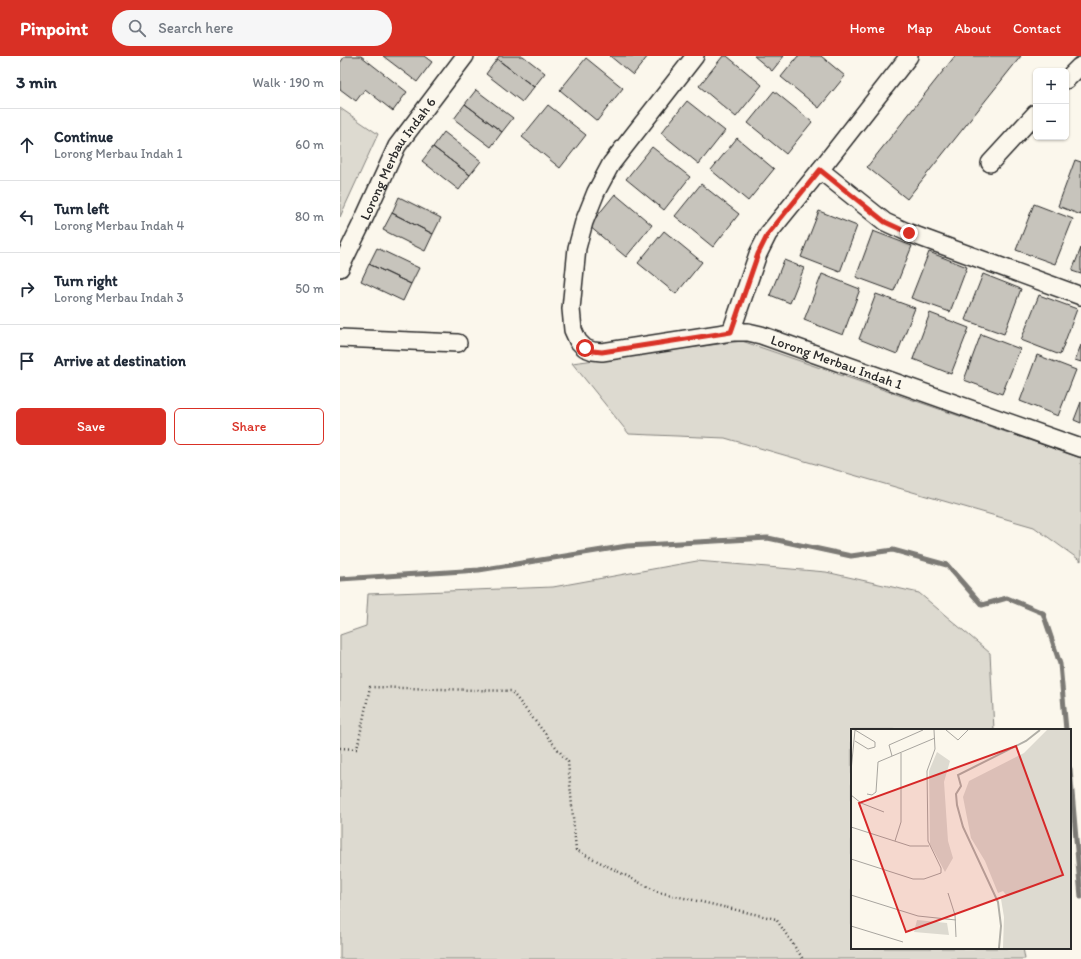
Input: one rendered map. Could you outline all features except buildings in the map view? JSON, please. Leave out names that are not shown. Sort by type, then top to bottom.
[{"type":"street","name":"Lorong Merbau Indah 6","points":[[340,268],[397,146],[465,56]]},
{"type":"street","name":"Lorong Merbau Indah 1","points":[[695,56],[611,164],[596,192],[584,222],[577,248],[571,309],[573,330],[578,341],[585,348],[602,352],[731,332],[748,332],[761,335],[1081,448]]},
{"type":"street","points":[[731,332],[758,254],[768,234],[909,56]]},
{"type":"street","points":[[1069,77],[1078,67],[1081,66]]},
{"type":"street","points":[[990,163],[1033,116]]},
{"type":"street","points":[[820,170],[885,222],[897,228],[1081,296]]},
{"type":"street","points":[[340,338],[458,343]]},
{"type":"path","points":[[340,748],[357,749],[370,687],[511,691],[568,762],[576,850],[658,892],[776,919],[804,959]]},
{"type":"shaded area","points":[[340,108],[378,134],[340,217]]},
{"type":"shaded area","points":[[742,341],[1081,458],[1081,561],[1034,527],[725,438],[629,434],[572,363]]},
{"type":"shaded area","points":[[697,561],[826,572],[919,593],[990,653],[994,729],[851,729],[851,949],[1023,949],[1025,959],[340,959],[340,635],[366,626],[368,594],[553,587]]},
{"type":"waterway","points":[[340,579],[479,570],[627,546],[768,538],[851,556],[893,550],[947,565],[982,605],[1007,598],[1043,613],[1060,664],[1066,729]]},
{"type":"waterway","points":[[1071,781],[1081,897]]},
{"type":"route","points":[[585,348],[602,352],[731,332],[758,254],[768,234],[820,170],[885,222],[909,233]]}]
